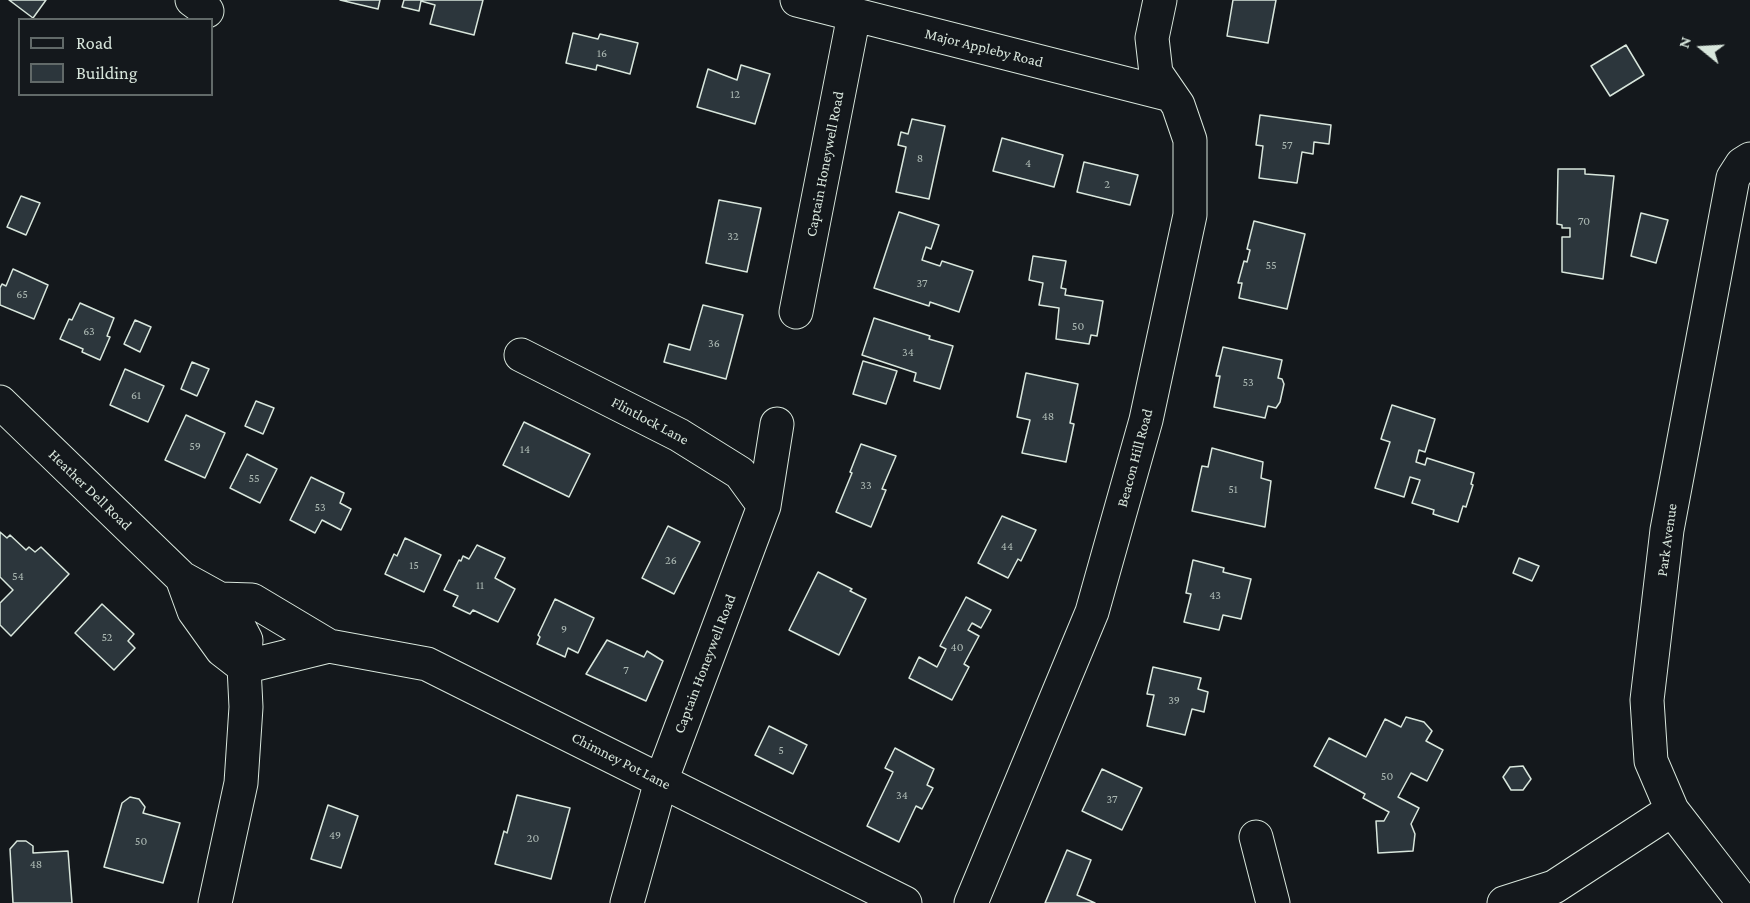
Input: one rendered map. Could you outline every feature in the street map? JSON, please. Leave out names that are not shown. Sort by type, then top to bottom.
[{"type":"street","name":"Major Appleby Road","points":[[796,0],[1171,95]]},
{"type":"street","name":"Beacon Hill Road","points":[[971,903],[1092,612],[1146,420],[1190,215],[1190,140],[1178,105],[1156,73],[1152,39],[1160,0]]},
{"type":"street","name":"Captain Honeywell Road","points":[[796,312],[854,15]]},
{"type":"street","name":"Park Avenue","points":[[1744,903],[1672,810],[1651,761],[1647,700],[1667,530],[1733,178],[1742,164],[1750,159]]},
{"type":"street","name":"Flintlock Lane","points":[[521,355],[679,435],[740,473],[764,506]]},
{"type":"street","name":"Heather Dell Road","points":[[0,402],[182,578],[220,599],[233,615],[246,640],[244,667],[246,707],[241,783],[215,903]]},
{"type":"street","name":"Captain Honeywell Road","points":[[627,903],[661,781],[764,506],[777,424]]},
{"type":"street","name":"Heather Dell Road","points":[[182,578],[194,611],[222,650],[244,667]]},
{"type":"street","name":"Chimney Pot Lane","points":[[220,599],[252,600],[329,646],[427,664],[905,903]]},
{"type":"street","name":"Chimney Pot Lane","points":[[244,667],[329,646]]},
{"type":"street","points":[[1504,903],[1554,887],[1672,810]]},
{"type":"street","points":[[1256,837],[1274,903]]},
{"type":"building","points":[[9,0],[46,0],[33,18]]},
{"type":"building","points":[[340,0],[380,0],[378,9]]},
{"type":"building","points":[[404,0],[483,0],[474,35],[430,24],[435,5],[421,1],[419,11],[402,7]]},
{"type":"building","points":[[1233,0],[1276,0],[1268,43],[1227,36]]},
{"type":"building","points":[[573,33],[598,39],[600,34],[638,43],[630,74],[597,65],[596,70],[566,63]]},
{"type":"building","points":[[1626,45],[1644,75],[1610,96],[1591,66]]},
{"type":"building","points":[[741,65],[770,74],[755,124],[697,107],[708,69],[737,80]]},
{"type":"building","points":[[1260,115],[1331,125],[1329,144],[1314,142],[1313,154],[1302,152],[1297,183],[1259,178],[1263,146],[1256,145]]},
{"type":"building","points":[[912,119],[945,126],[929,199],[896,192],[906,147],[898,145],[901,132],[908,134]]},
{"type":"building","points":[[1002,138],[1063,155],[1054,187],[993,171]]},
{"type":"building","points":[[1084,162],[1138,175],[1130,205],[1077,192]]},
{"type":"building","points":[[1558,169],[1585,169],[1585,174],[1614,176],[1603,279],[1562,272],[1562,237],[1570,237],[1570,228],[1562,228],[1562,225],[1557,224]]},
{"type":"building","points":[[21,196],[40,203],[26,235],[7,227]]},
{"type":"building","points":[[719,200],[761,208],[747,272],[706,263]]},
{"type":"building","points":[[899,212],[939,225],[931,249],[926,247],[922,260],[940,266],[942,261],[973,271],[959,312],[930,302],[929,306],[874,288]]},
{"type":"building","points":[[1641,213],[1668,220],[1656,263],[1631,256]]},
{"type":"building","points":[[1254,221],[1305,234],[1287,309],[1239,298],[1242,283],[1238,283],[1244,261],[1247,262],[1250,250],[1247,249]]},
{"type":"building","points":[[1033,256],[1066,261],[1061,288],[1066,289],[1065,295],[1103,301],[1097,336],[1091,335],[1089,344],[1056,339],[1059,308],[1039,305],[1043,283],[1029,280]]},
{"type":"building","points":[[13,269],[48,285],[34,319],[0,305],[0,288],[2,284],[6,286]]},
{"type":"building","points":[[80,303],[114,318],[107,336],[110,337],[100,360],[82,352],[83,349],[60,339],[69,319],[72,320]]},
{"type":"building","points":[[703,305],[743,315],[726,379],[664,362],[669,344],[690,350]]},
{"type":"building","points":[[874,318],[953,346],[940,389],[914,381],[916,373],[862,355]]},
{"type":"building","points":[[135,320],[151,327],[140,352],[124,344]]},
{"type":"building","points":[[1223,347],[1282,360],[1278,378],[1282,379],[1284,384],[1280,402],[1276,408],[1268,406],[1265,418],[1214,407],[1220,376],[1216,376]]},
{"type":"building","points":[[863,361],[897,371],[886,404],[853,394]]},
{"type":"building","points":[[192,362],[209,369],[197,396],[181,389]]},
{"type":"building","points":[[125,369],[164,386],[148,422],[110,405]]},
{"type":"building","points":[[1026,373],[1078,384],[1070,423],[1074,424],[1066,462],[1022,453],[1030,420],[1017,417]]},
{"type":"building","points":[[256,401],[274,408],[263,434],[245,426]]},
{"type":"building","points":[[1392,405],[1435,419],[1425,452],[1419,450],[1416,462],[1425,465],[1427,458],[1474,473],[1466,507],[1463,506],[1458,522],[1433,514],[1434,510],[1412,503],[1420,480],[1410,477],[1404,497],[1375,488],[1390,442],[1381,439]]},
{"type":"building","points":[[186,415],[225,433],[205,478],[165,460]]},
{"type":"building","points":[[524,422],[590,454],[569,497],[503,465]]},
{"type":"building","points":[[861,444],[896,456],[882,489],[886,490],[871,527],[836,512]]},
{"type":"building","points":[[1212,448],[1263,462],[1261,478],[1271,481],[1265,527],[1192,511],[1202,466],[1208,467]]},
{"type":"building","points":[[247,454],[277,469],[260,503],[230,488]]},
{"type":"building","points":[[311,477],[344,493],[340,503],[351,509],[341,530],[322,520],[315,533],[290,520]]},
{"type":"building","points":[[1002,516],[1036,530],[1021,561],[1018,559],[1008,578],[978,563]]},
{"type":"building","points":[[668,526],[700,542],[674,594],[642,578]]},
{"type":"building","points":[[0,532],[7,538],[10,535],[26,550],[29,547],[35,552],[41,547],[69,574],[11,636],[0,625],[0,603],[13,590],[0,577]]},
{"type":"building","points":[[405,538],[441,555],[424,592],[385,574],[394,554],[397,556]]},
{"type":"building","points":[[477,545],[505,558],[495,578],[515,589],[498,622],[473,610],[470,614],[453,606],[458,596],[444,590],[459,560],[461,561],[463,556],[469,559]]},
{"type":"building","points":[[1519,558],[1539,566],[1532,581],[1513,573]]},
{"type":"building","points":[[1193,560],[1224,568],[1223,572],[1251,579],[1241,619],[1223,615],[1219,630],[1184,622],[1191,594],[1186,593]]},
{"type":"building","points":[[818,572],[852,589],[850,591],[866,599],[839,655],[789,630]]},
{"type":"building","points":[[966,597],[991,610],[981,628],[972,623],[968,630],[979,636],[964,664],[969,667],[952,700],[909,678],[919,657],[937,667],[946,649],[940,646]]},
{"type":"building","points":[[555,599],[594,618],[578,653],[568,648],[565,657],[537,644],[540,637],[538,635]]},
{"type":"building","points":[[102,604],[134,634],[128,641],[135,648],[114,670],[75,633]]},
{"type":"building","points":[[607,640],[644,657],[647,651],[663,661],[646,701],[586,674]]},
{"type":"building","points":[[1153,667],[1201,678],[1198,689],[1208,692],[1204,712],[1192,709],[1185,735],[1147,726],[1154,695],[1147,694]]},
{"type":"building","points":[[1406,717],[1424,722],[1432,731],[1426,741],[1443,750],[1427,781],[1411,773],[1398,797],[1419,808],[1411,824],[1415,834],[1413,851],[1378,853],[1376,821],[1384,821],[1389,812],[1363,798],[1365,794],[1314,766],[1329,738],[1366,757],[1385,719],[1401,727]]},
{"type":"building","points":[[769,726],[807,745],[793,774],[755,755]]},
{"type":"building","points":[[895,748],[934,769],[927,785],[933,788],[922,809],[916,806],[899,842],[867,826],[893,772],[885,768]]},
{"type":"building","points":[[1523,766],[1531,779],[1523,790],[1511,790],[1503,777],[1510,767]]},
{"type":"building","points":[[1102,769],[1142,788],[1122,830],[1082,811]]},
{"type":"building","points":[[517,795],[570,808],[551,879],[495,864],[504,831],[507,833]]},
{"type":"building","points":[[130,797],[139,799],[145,807],[143,813],[180,823],[163,883],[104,867],[122,803]]},
{"type":"building","points":[[328,805],[358,816],[341,868],[311,859]]},
{"type":"building","points":[[17,841],[26,841],[33,846],[33,853],[68,851],[72,903],[13,903],[10,849]]},
{"type":"building","points":[[1067,850],[1091,860],[1077,895],[1095,903],[1045,903]]}]
